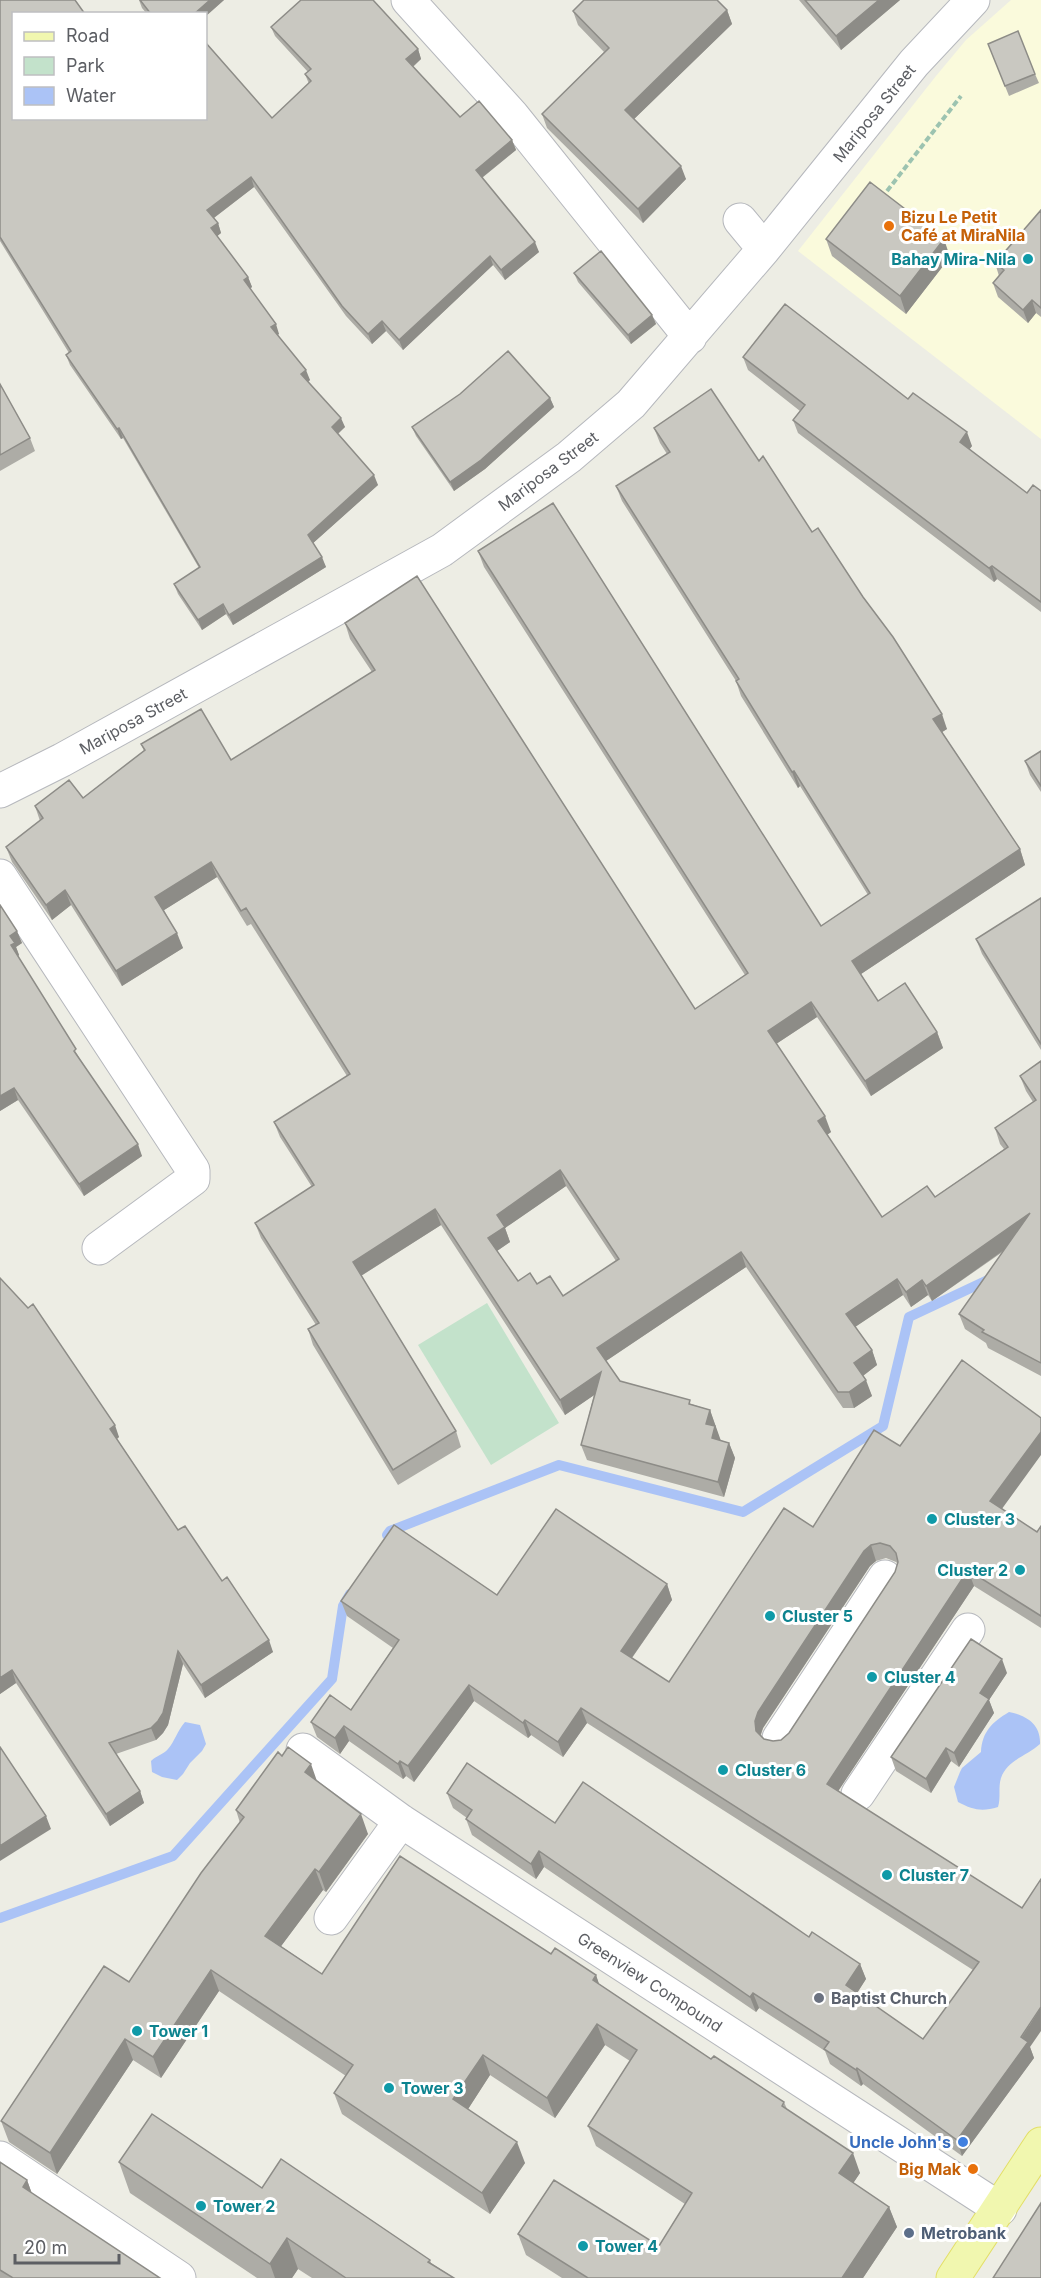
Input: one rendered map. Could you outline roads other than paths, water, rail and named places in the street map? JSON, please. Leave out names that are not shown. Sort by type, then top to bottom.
[{"type":"main road","points":[[953,2278],[1041,2144]]},
{"type":"street","points":[[408,0],[512,115],[690,337]]},
{"type":"street","name":"Mariposa Street","points":[[0,791],[62,760],[442,549],[569,457],[631,404],[764,249],[914,63],[973,0]]},
{"type":"street","points":[[740,220],[764,249]]},
{"type":"street","points":[[0,876],[193,1170],[193,1179],[99,1248]]},
{"type":"street","points":[[779,1738],[885,1577]]},
{"type":"street","points":[[858,1794],[968,1630]]},
{"type":"street","name":"Greenview Compound","points":[[303,1750],[400,1821],[1000,2209]]},
{"type":"street","points":[[331,1918],[400,1821]]},
{"type":"street","points":[[0,2158],[179,2278]]},
{"type":"water","points":[[1009,1712],[1027,1718],[1035,1726],[1040,1737],[1040,1744],[1013,1762],[1004,1772],[1000,1781],[998,1807],[978,1809],[968,1807],[958,1802],[954,1787],[962,1768],[981,1752],[983,1739],[989,1728]]},
{"type":"water","points":[[185,1722],[200,1725],[206,1744],[202,1751],[177,1780],[152,1772],[151,1761],[168,1749]]},
{"type":"waterway","points":[[387,1535],[390,1531],[559,1465],[743,1512],[883,1426],[909,1317],[992,1278]]},
{"type":"waterway","points":[[0,1918],[173,1856],[332,1679],[343,1606],[350,1594]]},
{"type":"place","name":"Bizu Le Petit Café at MiraNila","points":[[889,226]]},
{"type":"place","name":"Bahay Mira-Nila","points":[[1028,259]]},
{"type":"place","name":"Cluster 3","points":[[932,1519]]},
{"type":"place","name":"Cluster 2","points":[[1020,1570]]},
{"type":"place","name":"Cluster 5","points":[[770,1616]]},
{"type":"place","name":"Cluster 4","points":[[872,1677]]},
{"type":"place","name":"Cluster 6","points":[[723,1770]]},
{"type":"place","name":"Cluster 7","points":[[887,1875]]},
{"type":"place","name":"Baptist Church","points":[[819,1998]]},
{"type":"place","name":"Tower 1","points":[[137,2031]]},
{"type":"place","name":"Tower 3","points":[[389,2088]]},
{"type":"place","name":"Uncle John's","points":[[963,2142]]},
{"type":"place","name":"Big Mak","points":[[973,2169]]},
{"type":"place","name":"Tower 2","points":[[201,2206]]},
{"type":"place","name":"Metrobank","points":[[909,2233]]},
{"type":"place","name":"Tower 4","points":[[583,2246]]}]
